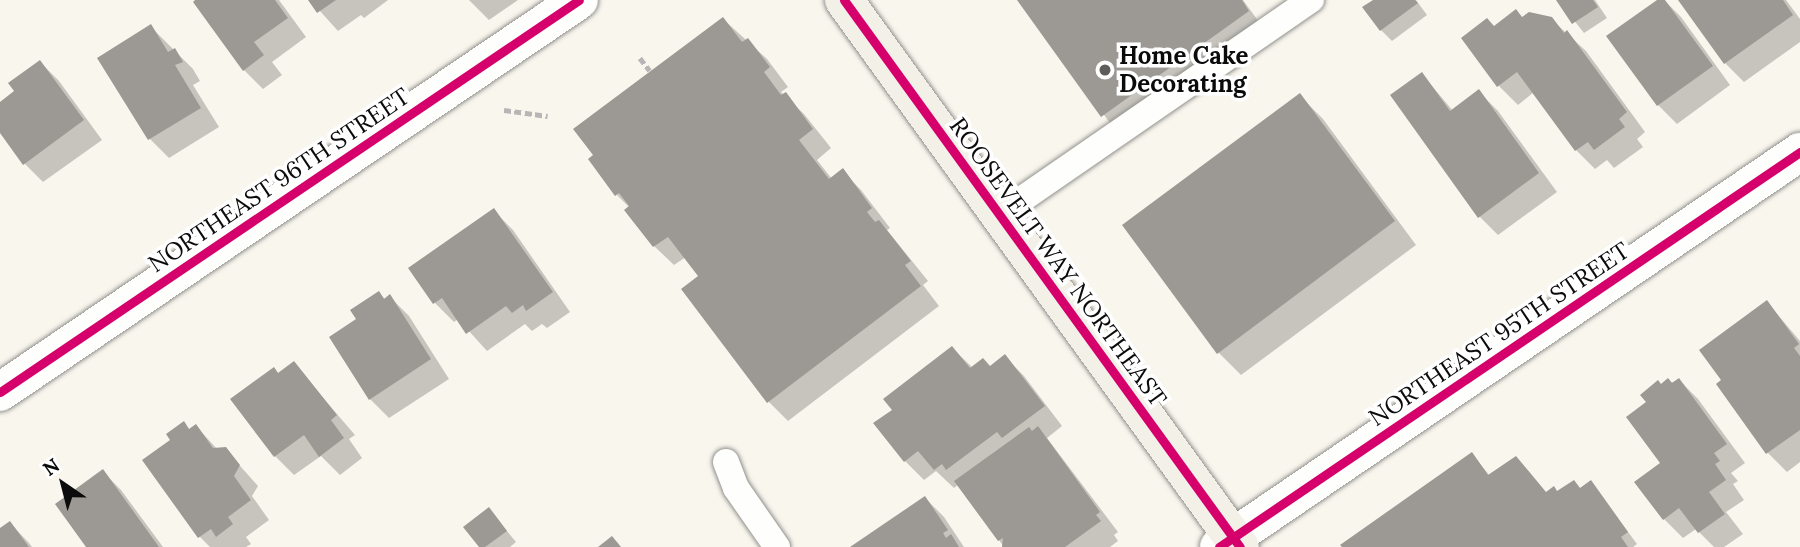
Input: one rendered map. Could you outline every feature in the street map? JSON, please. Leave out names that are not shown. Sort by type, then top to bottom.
[{"type":"main road","name":"ROOSEVELT WAY NORTHEAST","points":[[844,0],[1231,544]]},
{"type":"street","name":"NORTHEAST 96TH STREET","points":[[0,392],[579,0]]},
{"type":"street","name":"NORTHEAST 95TH STREET","points":[[1231,544],[1800,152]]},
{"type":"lane","points":[[999,215],[1311,0]]},
{"type":"lane","points":[[726,462],[736,488],[777,547]]},
{"type":"path","points":[[640,58],[650,71]]},
{"type":"building","points":[[275,0],[288,18],[254,42],[264,55],[243,71],[193,2]]},
{"type":"building","points":[[308,0],[336,0],[317,13]]},
{"type":"building","points":[[1017,0],[1242,0],[1249,11],[1101,117]]},
{"type":"building","points":[[1373,0],[1415,0],[1418,3],[1380,31],[1362,7]]},
{"type":"building","points":[[1556,0],[1593,0],[1598,7],[1572,24]]},
{"type":"building","points":[[1657,0],[1665,0],[1713,66],[1657,106],[1606,36]]},
{"type":"building","points":[[1678,0],[1783,0],[1793,15],[1724,64]]},
{"type":"building","points":[[1516,9],[1522,17],[1529,12],[1552,17],[1564,33],[1567,30],[1627,112],[1619,119],[1625,127],[1594,150],[1588,142],[1575,151],[1517,72],[1497,87],[1461,38],[1487,18],[1494,26]]},
{"type":"building","points":[[723,17],[742,42],[748,38],[770,67],[764,72],[781,95],[786,92],[813,129],[799,140],[829,179],[843,168],[872,208],[867,212],[875,222],[879,220],[911,261],[905,265],[921,286],[767,403],[681,289],[698,276],[668,237],[653,247],[624,210],[629,206],[619,193],[615,196],[588,159],[593,155],[573,129]]},
{"type":"building","points":[[151,24],[168,52],[175,48],[183,62],[175,65],[201,108],[148,140],[97,58]]},
{"type":"building","points":[[40,60],[84,120],[23,165],[0,133],[0,102],[14,91],[8,83]]},
{"type":"building","points":[[1422,72],[1450,111],[1479,89],[1539,173],[1478,218],[1390,95]]},
{"type":"building","points":[[1300,93],[1395,221],[1217,354],[1122,225]]},
{"type":"building","points":[[494,208],[553,292],[526,311],[523,305],[512,313],[506,306],[466,334],[442,298],[433,304],[408,268]]},
{"type":"building","points":[[379,291],[384,299],[390,294],[431,359],[369,400],[329,337],[356,319],[350,310]]},
{"type":"building","points":[[1767,300],[1799,344],[1794,348],[1800,356],[1800,430],[1766,454],[1716,384],[1721,380],[1699,350]]},
{"type":"building","points":[[952,346],[970,368],[983,358],[990,366],[1005,354],[1045,406],[1002,438],[997,432],[946,470],[942,464],[934,470],[918,451],[904,462],[873,423],[892,410],[883,399]]},
{"type":"building","points":[[294,361],[337,415],[331,420],[344,438],[319,457],[304,435],[274,457],[230,399],[274,367],[278,373]]},
{"type":"building","points":[[1668,378],[1672,383],[1679,378],[1727,444],[1714,453],[1720,461],[1715,464],[1726,480],[1709,492],[1725,514],[1698,533],[1679,508],[1663,520],[1634,482],[1660,463],[1626,417],[1646,402],[1640,395],[1658,380],[1661,384]]},
{"type":"building","points":[[184,421],[189,429],[196,424],[213,448],[226,447],[240,465],[234,476],[251,500],[228,517],[233,524],[216,537],[211,529],[198,538],[142,460],[170,440],[166,434]]},
{"type":"building","points":[[1038,426],[1100,512],[1096,515],[1101,521],[1065,547],[1002,547],[1003,538],[998,541],[954,481],[1029,427],[1032,431]]},
{"type":"building","points":[[1472,452],[1488,475],[1516,456],[1546,492],[1554,486],[1557,491],[1574,480],[1580,488],[1591,480],[1628,532],[1621,537],[1628,547],[1340,545]]},
{"type":"building","points":[[103,469],[159,547],[86,547],[55,504]]},
{"type":"building","points":[[925,496],[948,530],[943,533],[946,538],[951,534],[959,547],[850,547]]},
{"type":"building","points":[[489,507],[507,531],[485,547],[479,547],[463,527]]},
{"type":"building","points":[[10,521],[29,547],[0,547],[0,528]]},
{"type":"building","points":[[612,536],[621,547],[598,547]]},
{"type":"cycle path","points":[[0,392],[579,0]]},
{"type":"cycle path","points":[[844,0],[1240,547]]},
{"type":"cycle path","points":[[1219,547],[1800,152]]},
{"type":"place","name":"Home Cake Decorating","points":[[1105,70]]}]
